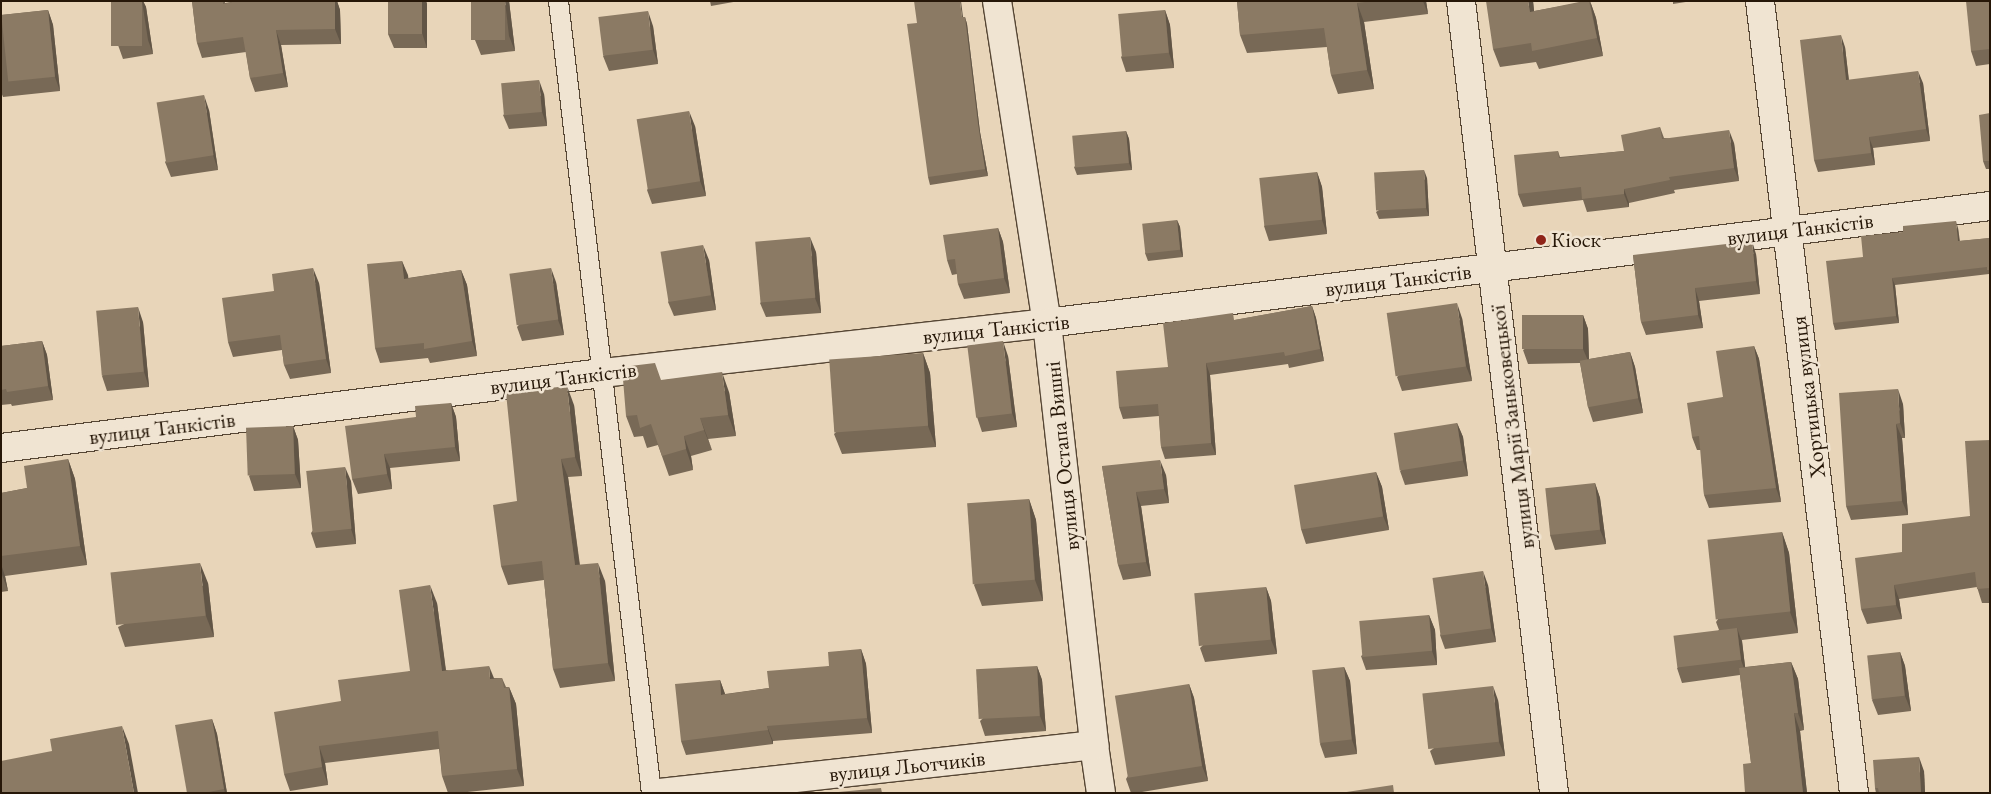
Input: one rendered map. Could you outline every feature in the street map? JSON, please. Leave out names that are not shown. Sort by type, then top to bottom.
[{"type":"street","name":"вулиця Остапа Вишні","points":[[997,1],[1047,323],[1101,793]]},
{"type":"street","name":"вулиця Марії Заньковецької","points":[[1461,1],[1554,793]]},
{"type":"street","name":"Хортицька вулиця","points":[[1760,1],[1854,793]]},
{"type":"street","name":"вулиця Танкістів","points":[[1,448],[602,373],[1047,323],[1990,206]]},
{"type":"street","name":"вулиця Льотчиків","points":[[660,793],[776,786],[1094,745]]},
{"type":"lane","points":[[558,1],[651,793]]},
{"type":"building","points":[[111,1],[142,1],[142,46],[111,46]]},
{"type":"building","points":[[192,1],[223,1],[223,4],[237,1],[335,1],[335,29],[276,30],[283,73],[250,78],[243,37],[197,43]]},
{"type":"building","points":[[388,1],[422,1],[422,34],[388,34]]},
{"type":"building","points":[[471,1],[505,1],[505,40],[471,40]]},
{"type":"building","points":[[914,1],[960,1],[962,17],[965,17],[985,169],[928,177],[907,24],[917,23]]},
{"type":"building","points":[[1237,1],[1373,1],[1357,3],[1367,70],[1331,75],[1324,28],[1240,35]]},
{"type":"building","points":[[1486,1],[1528,1],[1530,12],[1589,1],[1597,38],[1532,51],[1531,43],[1493,49]]},
{"type":"building","points":[[1966,1],[1990,1],[1990,49],[1971,51]]},
{"type":"building","points":[[48,10],[55,77],[8,82],[1,15]]},
{"type":"building","points":[[1165,10],[1169,53],[1122,57],[1118,14]]},
{"type":"building","points":[[648,11],[653,50],[603,56],[598,17]]},
{"type":"building","points":[[1841,35],[1846,80],[1918,71],[1926,129],[1869,137],[1871,153],[1814,160],[1800,40]]},
{"type":"building","points":[[539,80],[542,112],[504,115],[501,83]]},
{"type":"building","points":[[204,95],[214,155],[166,163],[157,103]]},
{"type":"building","points":[[689,111],[700,181],[648,189],[637,119]]},
{"type":"building","points":[[1990,113],[1990,161],[1983,161],[1979,115]]},
{"type":"building","points":[[1660,127],[1662,139],[1729,130],[1734,168],[1669,177],[1670,180],[1624,189],[1624,194],[1582,199],[1581,187],[1518,194],[1514,155],[1558,151],[1559,158],[1624,151],[1621,135]]},
{"type":"building","points":[[1126,131],[1129,163],[1075,168],[1072,136]]},
{"type":"building","points":[[1424,170],[1426,208],[1376,211],[1374,173]]},
{"type":"building","points":[[1317,172],[1322,220],[1264,226],[1259,178]]},
{"type":"building","points":[[1177,220],[1180,250],[1145,253],[1142,224]]},
{"type":"building","points":[[1956,221],[1958,241],[1990,238],[1990,270],[1987,270],[1987,267],[1892,278],[1896,316],[1833,323],[1826,261],[1863,257],[1861,236],[1903,232],[1903,226]]},
{"type":"building","points":[[998,228],[1004,278],[958,284],[955,259],[947,260],[943,235]]},
{"type":"building","points":[[810,237],[815,298],[761,303],[755,242]]},
{"type":"building","points":[[1752,241],[1756,281],[1695,288],[1698,315],[1641,322],[1633,255]]},
{"type":"building","points":[[703,245],[711,295],[669,302],[661,252]]},
{"type":"building","points":[[402,261],[404,279],[461,270],[472,341],[424,349],[424,343],[375,348],[367,264]]},
{"type":"building","points":[[313,268],[326,359],[284,365],[280,335],[228,342],[222,298],[274,291],[272,274]]},
{"type":"building","points":[[551,268],[558,319],[517,325],[509,274]]},
{"type":"building","points":[[1457,303],[1466,366],[1396,376],[1387,313]]},
{"type":"building","points":[[1312,306],[1320,349],[1285,356],[1284,352],[1206,363],[1211,443],[1161,447],[1158,404],[1119,407],[1116,371],[1168,367],[1163,323],[1233,313],[1234,320]]},
{"type":"building","points":[[138,307],[144,372],[102,375],[96,311]]},
{"type":"building","points":[[1522,315],[1583,315],[1583,349],[1522,349]]},
{"type":"building","points":[[42,341],[48,386],[7,392],[6,389],[1,390],[1,346]]},
{"type":"building","points":[[1003,341],[1012,413],[976,418],[967,345]]},
{"type":"building","points":[[1754,346],[1776,488],[1704,495],[1699,436],[1692,437],[1687,403],[1723,397],[1716,351]]},
{"type":"building","points":[[1630,352],[1638,398],[1588,407],[1580,361]]},
{"type":"building","points":[[923,353],[928,426],[834,432],[829,360]]},
{"type":"building","points":[[655,363],[661,380],[722,372],[728,415],[700,418],[704,430],[684,436],[686,449],[662,456],[651,424],[640,428],[637,415],[626,416],[622,367]]},
{"type":"building","points":[[567,386],[575,457],[561,459],[575,565],[598,563],[608,663],[553,669],[542,561],[501,566],[493,505],[517,501],[506,393]]},
{"type":"building","points":[[1898,389],[1900,423],[1896,424],[1902,501],[1846,506],[1839,393]]},
{"type":"building","points":[[451,403],[455,447],[384,454],[387,474],[352,479],[345,426],[416,417],[415,406]]},
{"type":"building","points":[[1457,423],[1463,461],[1400,471],[1394,433]]},
{"type":"building","points":[[293,426],[295,474],[248,476],[246,428]]},
{"type":"building","points":[[1990,440],[1990,588],[1977,589],[1975,572],[1894,585],[1896,605],[1861,609],[1855,558],[1902,552],[1902,524],[1970,516],[1965,441]]},
{"type":"building","points":[[68,459],[80,546],[1,556],[1,493],[27,488],[24,466]]},
{"type":"building","points":[[1160,460],[1164,489],[1136,492],[1146,562],[1118,565],[1102,466]]},
{"type":"building","points":[[345,467],[351,529],[313,533],[306,471]]},
{"type":"building","points":[[1376,472],[1383,516],[1301,529],[1294,485]]},
{"type":"building","points":[[1595,483],[1600,530],[1550,535],[1545,488]]},
{"type":"building","points":[[1029,499],[1035,580],[973,584],[967,503]]},
{"type":"building","points":[[1782,532],[1790,612],[1716,619],[1707,540]]},
{"type":"building","points":[[200,563],[206,616],[116,625],[110,572]]},
{"type":"building","points":[[1483,571],[1491,628],[1441,636],[1432,578]]},
{"type":"building","points":[[430,585],[442,671],[489,666],[490,679],[502,678],[504,688],[509,687],[517,769],[442,776],[438,731],[319,746],[322,767],[284,774],[274,712],[341,701],[338,680],[410,671],[399,590]]},
{"type":"building","points":[[1266,587],[1271,640],[1199,646],[1194,593]]},
{"type":"building","points":[[1429,615],[1432,651],[1362,657],[1359,621]]},
{"type":"building","points":[[1737,628],[1741,660],[1677,668],[1673,636]]},
{"type":"building","points":[[861,649],[867,718],[767,726],[768,730],[681,741],[675,684],[720,680],[721,695],[769,688],[767,671],[829,666],[828,652]]},
{"type":"building","points":[[1900,652],[1905,696],[1872,699],[1867,655]]},
{"type":"building","points":[[1791,662],[1798,713],[1794,713],[1803,793],[1745,793],[1743,764],[1751,763],[1739,668]]},
{"type":"building","points":[[1037,666],[1040,716],[979,719],[976,669]]},
{"type":"building","points":[[1344,667],[1352,740],[1320,743],[1312,670]]},
{"type":"building","points":[[1189,684],[1202,766],[1128,778],[1115,696]]},
{"type":"building","points":[[1493,686],[1499,742],[1428,749],[1422,693]]},
{"type":"building","points":[[212,719],[224,789],[204,793],[187,793],[175,725]]},
{"type":"building","points":[[122,726],[134,793],[1,793],[1,761],[52,751],[50,739]]},
{"type":"building","points":[[1919,757],[1921,793],[1879,793],[1878,788],[1875,788],[1873,760]]},
{"type":"building","points":[[1393,785],[1394,793],[1340,793]]},
{"type":"building","points":[[881,788],[882,793],[828,793]]},
{"type":"place","name":"Кіоск","points":[[1541,240]]}]
